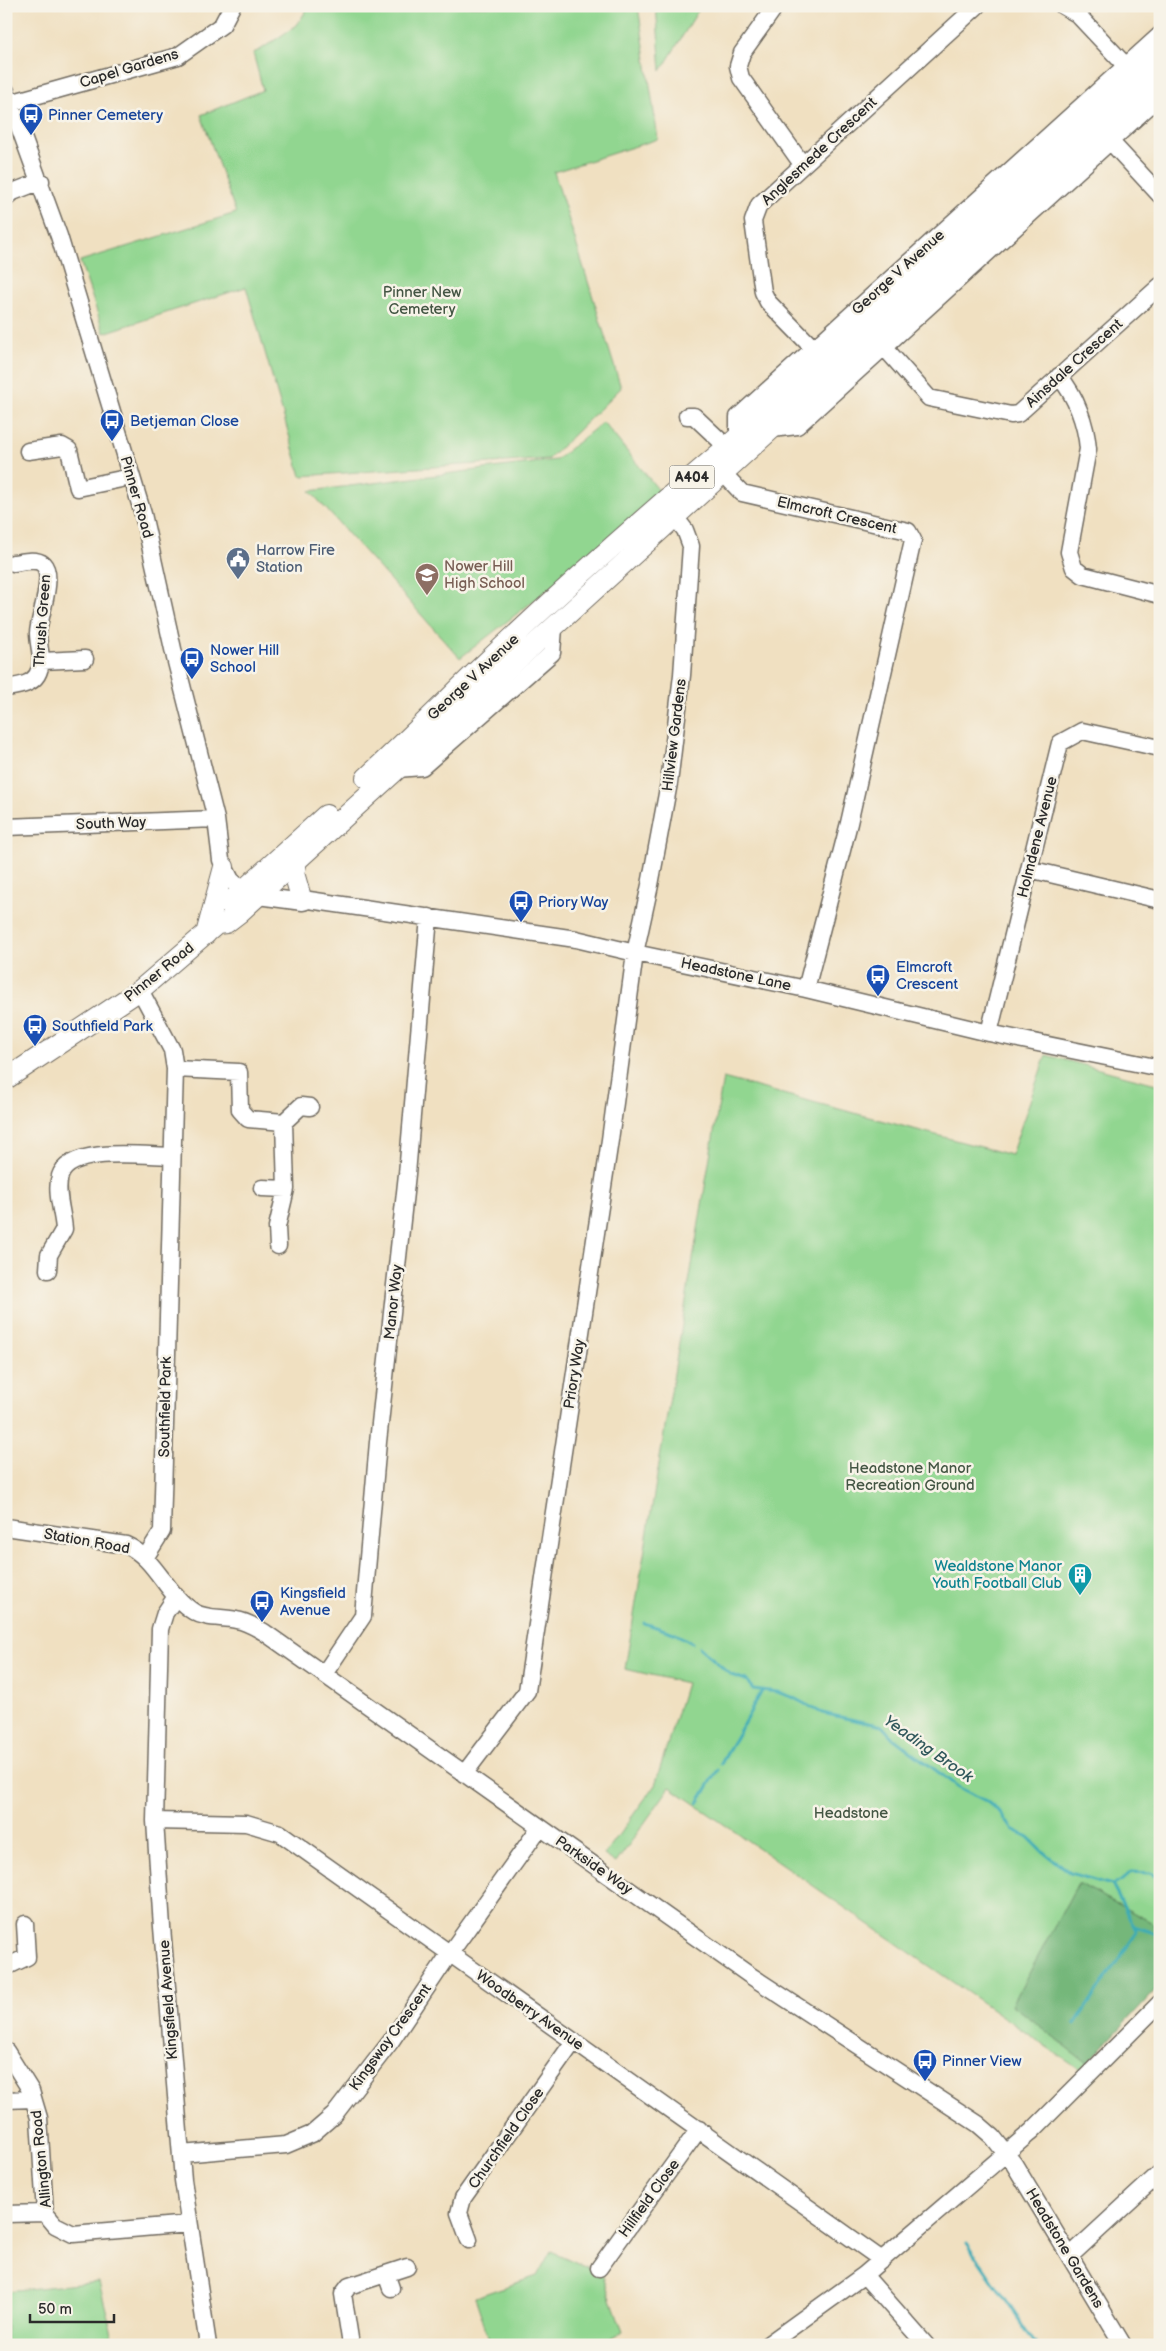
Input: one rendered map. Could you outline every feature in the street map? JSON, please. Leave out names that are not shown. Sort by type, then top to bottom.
[{"type":"main road","name":"George V Avenue","points":[[256,888],[297,861],[772,429],[943,283],[994,215],[1077,118],[1160,52]]},
{"type":"main road","name":"George V Avenue","points":[[256,888],[479,669],[664,500],[733,442],[893,286],[994,215],[1070,167],[1160,76]]},
{"type":"main road","points":[[479,669],[499,677]]},
{"type":"main road","points":[[211,929],[223,860]]},
{"type":"main road","points":[[297,861],[294,873],[305,897]]},
{"type":"main road","name":"Pinner Road","points":[[6,1079],[140,990],[211,929],[226,923],[256,888]]},
{"type":"street","name":"Capel Gardens","points":[[7,95],[178,56],[222,25],[232,6]]},
{"type":"street","name":"Anglesmede Crescent","points":[[813,348],[768,302],[763,292],[753,221],[759,205],[977,6]]},
{"type":"street","points":[[1063,6],[1077,14],[1125,65]]},
{"type":"street","points":[[772,11],[742,54],[738,66],[741,78],[802,164]]},
{"type":"street","name":"George V Avenue","points":[[733,442],[738,417],[813,348],[893,286],[1077,118],[1125,65],[1160,35]]},
{"type":"street","name":"Pinner Road","points":[[7,95],[59,236],[143,514],[175,658],[216,820],[223,860],[228,857],[239,874],[256,888]]},
{"type":"street","name":"George V Avenue","points":[[772,429],[797,426],[884,347],[943,283],[1070,167],[1110,142],[1160,96]]},
{"type":"street","points":[[1110,142],[1160,195]]},
{"type":"street","points":[[6,198],[13,192],[40,181]]},
{"type":"street","name":"Ainsdale Crescent","points":[[884,347],[929,398],[1011,415],[1018,414],[1160,286]]},
{"type":"street","points":[[1059,376],[1071,390],[1087,437],[1088,449],[1069,552],[1074,568],[1083,576],[1160,595]]},
{"type":"street","points":[[687,416],[694,416],[733,442]]},
{"type":"street","points":[[28,451],[62,446],[68,450],[78,488],[131,477]]},
{"type":"street","name":"Elmcroft Crescent","points":[[723,474],[742,494],[908,531],[913,540],[849,822],[806,989]]},
{"type":"street","name":"Hillview Gardens","points":[[635,953],[669,783],[682,674],[691,546],[685,530],[676,517]]},
{"type":"street","name":"Thrush Green","points":[[6,688],[29,683],[38,673],[42,661],[38,631],[46,592],[47,570],[41,563],[36,561],[13,563]]},
{"type":"street","points":[[397,769],[422,767],[552,653],[554,628]]},
{"type":"street","points":[[42,661],[85,659]]},
{"type":"street","name":"Holmdene Avenue","points":[[989,1033],[1060,743],[1082,731],[1160,748]]},
{"type":"street","name":"South Way","points":[[6,826],[216,820]]},
{"type":"street","points":[[1029,869],[1160,900]]},
{"type":"street","name":"Headstone Lane","points":[[256,888],[576,939],[806,989],[989,1033],[1160,1068]]},
{"type":"street","name":"Manor Way","points":[[324,1674],[363,1616],[378,1442],[407,1174],[429,917]]},
{"type":"street","name":"Priory Way","points":[[464,1774],[527,1691],[610,1140],[635,953]]},
{"type":"street","name":"Southfield Park","points":[[140,990],[172,1050],[175,1069],[162,1531],[146,1558]]},
{"type":"street","points":[[175,1069],[239,1072],[240,1110],[248,1119],[284,1122],[301,1106],[310,1107]]},
{"type":"street","points":[[278,1246],[277,1227],[286,1189],[284,1122]]},
{"type":"street","points":[[48,1270],[49,1255],[64,1229],[58,1188],[60,1174],[71,1164],[92,1154],[172,1156]]},
{"type":"street","points":[[262,1188],[286,1189]]},
{"type":"street","name":"Station Road","points":[[6,1527],[126,1545],[137,1550],[146,1558],[175,1598]]},
{"type":"street","name":"Parkside Way","points":[[175,1598],[194,1613],[203,1616],[238,1620],[252,1625],[748,1974],[978,2124],[1006,2152]]},
{"type":"street","name":"Kingsfield Avenue","points":[[175,1598],[165,1613],[160,1628],[155,1821],[181,2154],[189,2224],[208,2345]]},
{"type":"street","name":"Woodberry Avenue","points":[[155,1821],[246,1823],[280,1833],[882,2260]]},
{"type":"street","name":"Kingsway Crescent","points":[[181,2154],[286,2145],[312,2134],[334,2115],[391,2041],[450,1953],[540,1827]]},
{"type":"street","points":[[6,1967],[27,1957],[25,1924]]},
{"type":"street","points":[[767,2345],[864,2275],[1032,2131],[1160,2003]]},
{"type":"street","name":"Churchfield Close","points":[[469,2240],[459,2213],[463,2198],[574,2041]]},
{"type":"street","name":"Allington Road","points":[[6,2051],[34,2099],[39,2118],[45,2213],[55,2225],[73,2234],[189,2224]]},
{"type":"street","points":[[6,2100],[34,2099]]},
{"type":"street","name":"Hillfield Close","points":[[599,2268],[699,2129]]},
{"type":"street","name":"Headstone Gardens","points":[[1006,2152],[1123,2345]]},
{"type":"street","points":[[1070,2256],[1160,2173]]},
{"type":"street","points":[[6,2214],[45,2213]]},
{"type":"street","points":[[351,2345],[343,2294],[349,2286],[389,2281],[407,2267]]},
{"type":"street","points":[[864,2275],[926,2345]]},
{"type":"green space","name":"Pinner New Cemetery","points":[[309,6],[638,6],[658,139],[554,172],[621,388],[549,459],[301,476],[246,287],[104,333],[80,261],[236,213],[201,115],[263,90],[253,53],[297,25]]},
{"type":"green space","points":[[656,6],[701,6],[661,71]]},
{"type":"green space","points":[[603,422],[661,493],[581,564],[460,658],[310,491],[556,460]]},
{"type":"green space","name":"Headstone Manor Recreation Ground","points":[[1046,1055],[1160,1085],[1160,1927],[1078,1883],[1012,2005],[1088,2063],[1080,2070],[670,1787],[616,1863],[604,1855],[655,1785],[686,1683],[625,1669],[723,1078],[1011,1155]]},
{"type":"green space","points":[[1078,1883],[1160,1927],[1160,1985],[1088,2063],[1012,2005]]},
{"type":"green space","points":[[551,2251],[602,2274],[623,2332],[599,2345],[491,2345],[475,2297],[537,2276]]},
{"type":"green space","points":[[99,2282],[115,2345],[6,2345],[6,2291]]},
{"type":"waterway","name":"Yeading Brook","points":[[644,1623],[674,1633],[692,1643]]},
{"type":"waterway","name":"Yeading Brook","points":[[699,1647],[731,1675],[746,1680],[753,1689],[777,1692],[792,1697],[822,1713],[882,1726],[893,1738],[958,1787],[986,1801],[1001,1813],[1012,1829],[1028,1837],[1042,1851],[1070,1873],[1112,1885],[1121,1881],[1131,1872],[1150,1873],[1160,1879]]},
{"type":"waterway","points":[[721,1764],[762,1691]]},
{"type":"waterway","points":[[698,1803],[718,1770]]},
{"type":"waterway","points":[[1075,2024],[1137,1932],[1112,1885]]},
{"type":"waterway","points":[[1134,1926],[1160,1935]]},
{"type":"waterway","points":[[967,2243],[1036,2345]]},
{"type":"place","name":"Pinner Cemetery","points":[[31,136]]},
{"type":"place","name":"Betjeman Close","points":[[112,442]]},
{"type":"place","name":"Harrow Fire Station","points":[[238,580]]},
{"type":"place","name":"Nower Hill High School","points":[[427,596]]},
{"type":"place","name":"Nower Hill School","points":[[192,680]]},
{"type":"place","name":"Priory Way","points":[[521,923]]},
{"type":"place","name":"Elmcroft Crescent","points":[[878,997]]},
{"type":"place","name":"Southfield Park","points":[[35,1047]]},
{"type":"place","name":"Wealdstone Manor Youth Football Club","points":[[1080,1596]]},
{"type":"place","name":"Kingsfield Avenue","points":[[262,1623]]},
{"type":"place","name":"Pinner View","points":[[925,2082]]},
{"type":"park label","name":"Headstone","points":[[851,1813]]}]
